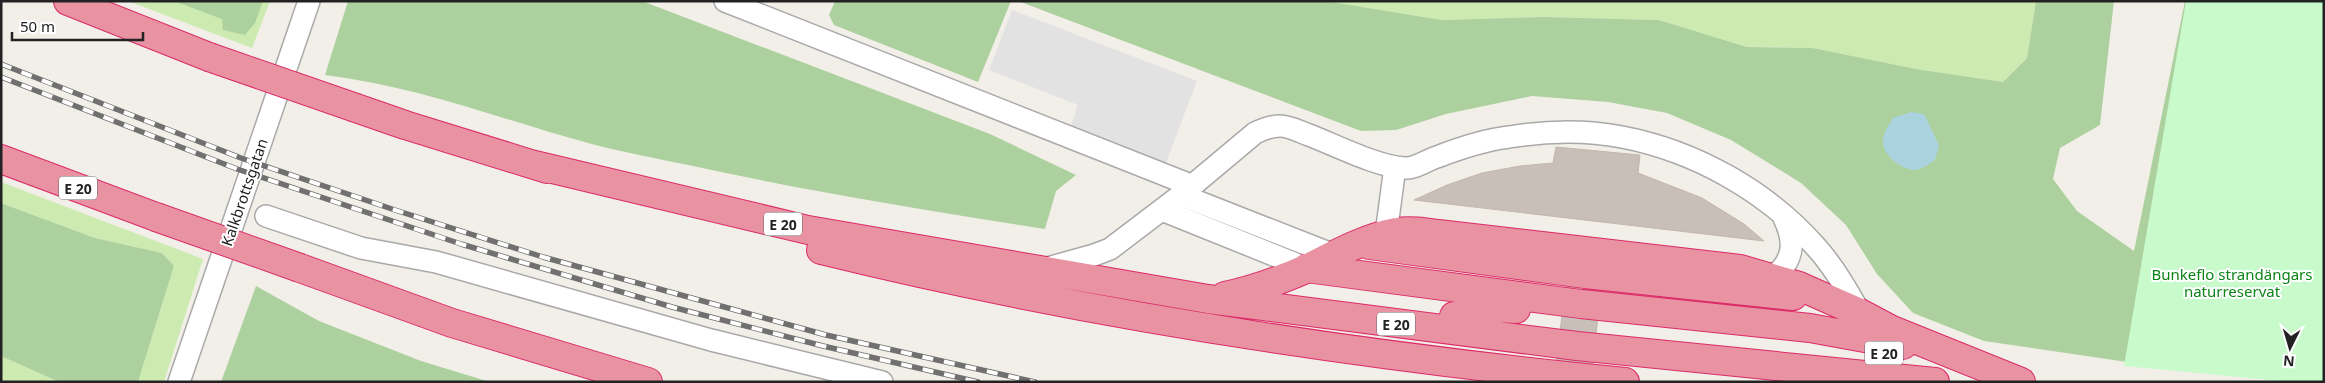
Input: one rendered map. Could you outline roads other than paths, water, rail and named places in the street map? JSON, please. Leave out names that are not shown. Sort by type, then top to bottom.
[{"type":"highway","name":"E 20","points":[[68,1],[209,57],[356,108],[740,230],[970,286],[1204,328],[1423,374],[1488,382]]},
{"type":"highway","name":"E 20","points":[[1,159],[452,323],[648,382]]},
{"type":"highway","name":"E 20","points":[[531,164],[808,230],[1208,299],[1577,346],[1935,382]]},
{"type":"highway","name":"E 20","points":[[1208,299],[1250,291],[1359,244],[1386,234],[1408,231],[1740,269],[1773,277],[1860,313],[1892,330],[1958,358],[2021,382]]},
{"type":"highway","name":"E 20","points":[[1359,244],[1575,273],[1827,299]]},
{"type":"highway","name":"E 20","points":[[1334,255],[1434,271],[1809,314],[1892,330]]},
{"type":"highway","name":"E 20","points":[[1306,268],[1496,301],[1853,348],[2006,382]]},
{"type":"highway","name":"E 20","points":[[1250,291],[1454,316],[1852,360],[1988,382]]},
{"type":"highway","name":"E 20","points":[[1454,316],[1496,301],[1810,328],[1958,358]]},
{"type":"highway","name":"E 20","points":[[1204,328],[1424,360],[1625,382]]},
{"type":"highway","name":"E 20","points":[[1204,328],[1426,344],[1764,382]]},
{"type":"street","name":"Kalkbrottsgatan","points":[[179,382],[309,1]]},
{"type":"street","points":[[725,1],[1187,191],[1334,255]]},
{"type":"street","points":[[1038,270],[1110,249],[1187,191],[1255,133],[1273,126],[1282,126],[1295,130],[1395,167],[1407,169],[1470,146],[1504,137],[1536,133],[1576,133],[1622,137],[1672,151],[1705,165],[1739,183],[1782,213],[1816,247],[1842,281],[1860,313]]},
{"type":"street","points":[[1386,234],[1395,167]]},
{"type":"street","points":[[1162,210],[1306,268]]},
{"type":"street","points":[[1773,277],[1784,266],[1792,246],[1792,235],[1782,213]]},
{"type":"street","points":[[266,216],[361,248],[436,262],[701,337],[882,382]]},
{"type":"water","points":[[1911,112],[1924,114],[1939,145],[1935,160],[1917,170],[1909,169],[1894,161],[1886,153],[1883,143],[1885,133],[1893,118]]},
{"type":"railway","points":[[1,64],[241,158],[543,257],[826,335],[1035,382]]},
{"type":"railway","points":[[1,77],[237,169],[461,244],[672,307],[823,346],[978,382]]},
{"type":"park label","name":"Bunkeflo strandängars naturreservat","points":[[2232,282]]}]
